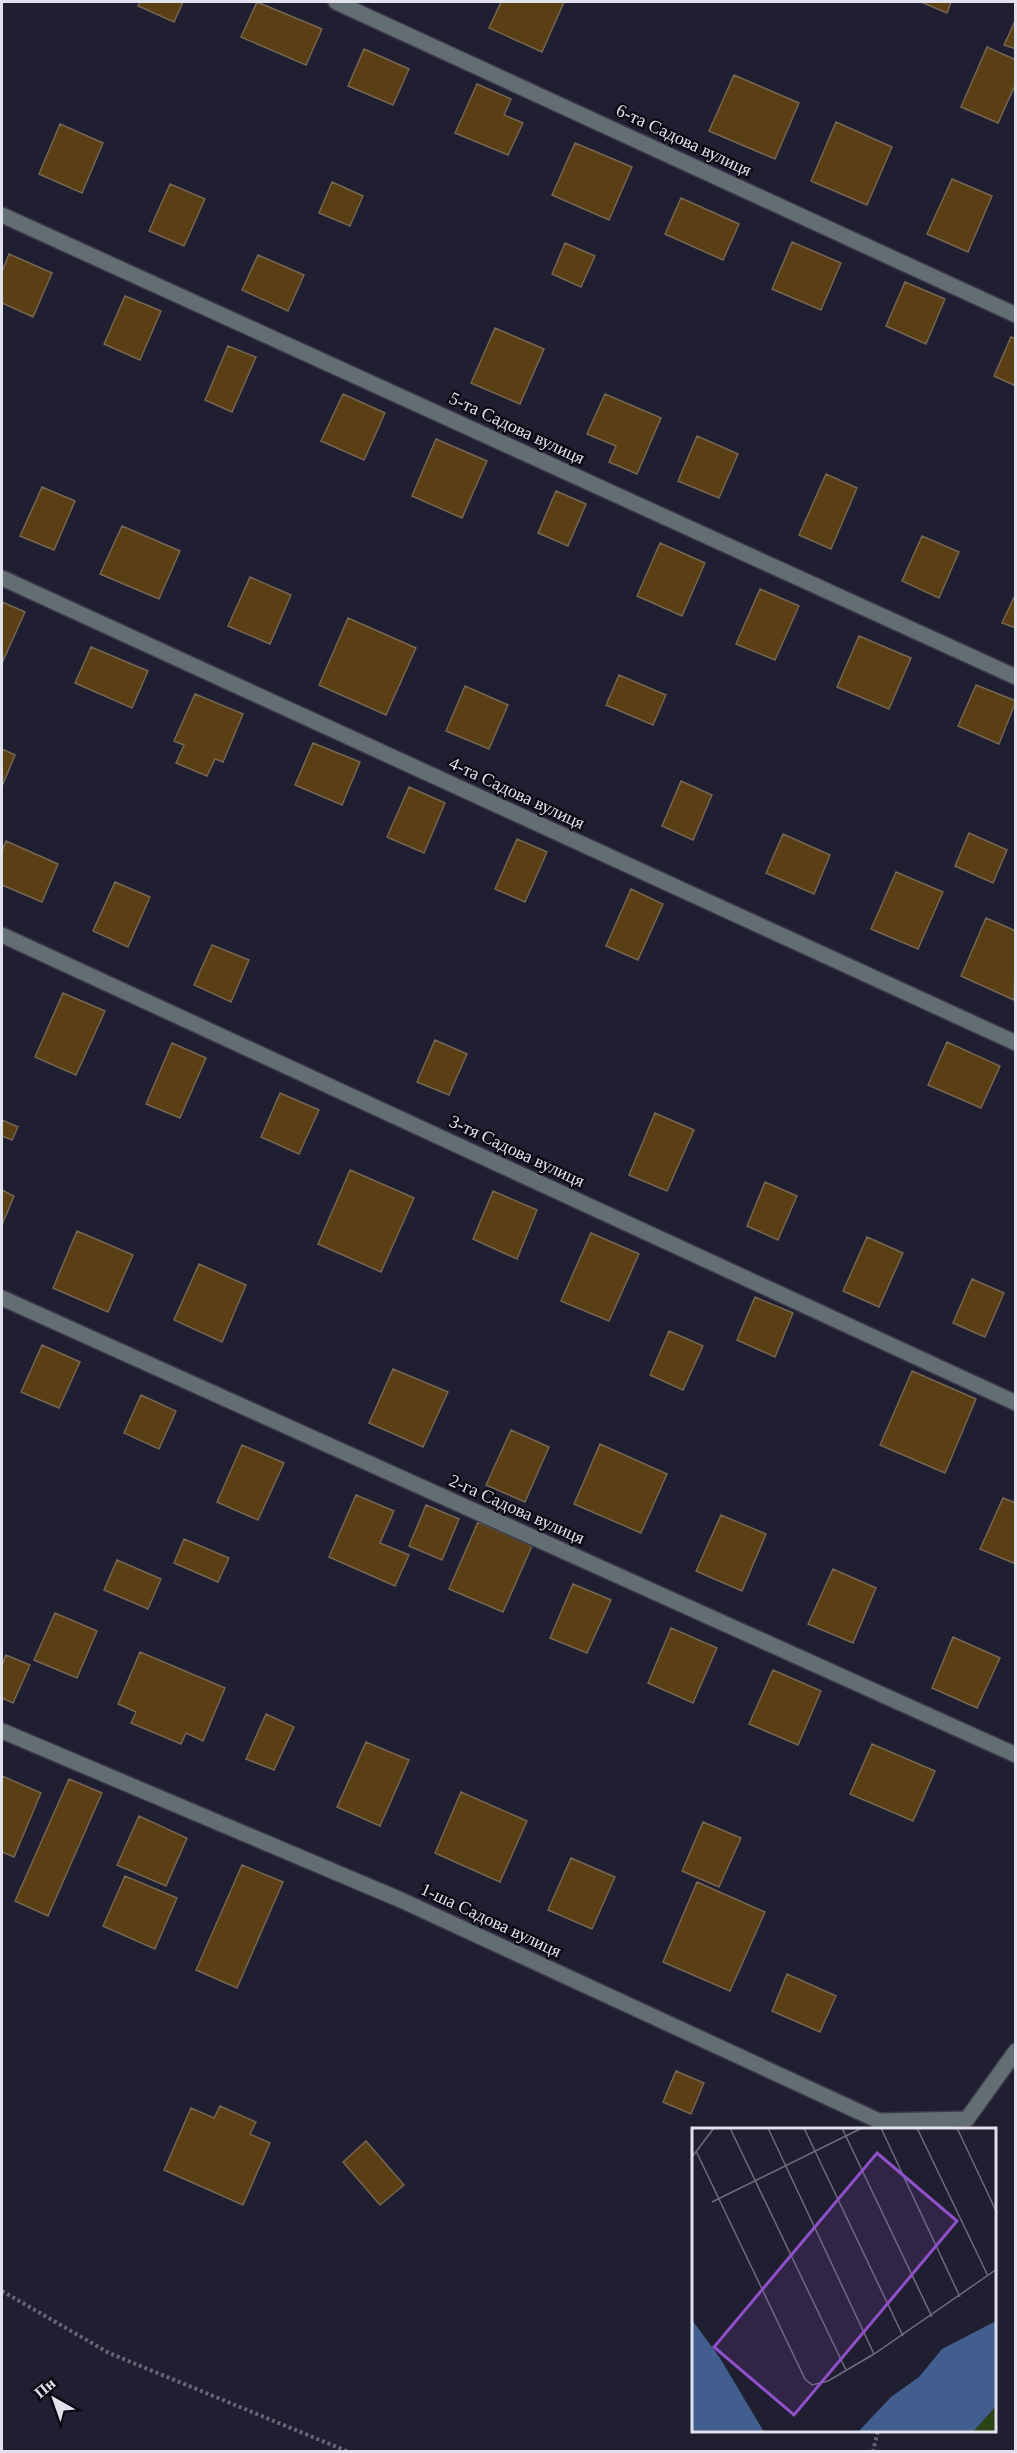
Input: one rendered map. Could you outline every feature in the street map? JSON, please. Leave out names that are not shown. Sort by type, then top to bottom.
[{"type":"street","name":"6-та Садова вулиця","points":[[336,2],[1016,315]]},
{"type":"street","name":"5-та Садова вулиця","points":[[2,215],[1016,677]]},
{"type":"street","name":"4-та Садова вулиця","points":[[2,578],[1016,1043]]},
{"type":"street","name":"3-тя Садова вулиця","points":[[2,935],[1016,1403]]},
{"type":"street","name":"2-га Садова вулиця","points":[[2,1298],[1016,1755]]},
{"type":"street","name":"1-ша Садова вулиця","points":[[2,1731],[401,1900],[879,2121],[967,2118],[1016,2051]]},
{"type":"path","points":[[2,2291],[109,2353],[349,2451]]},
{"type":"path","points":[[873,2451],[878,2432]]},
{"type":"building","points":[[140,2],[183,2],[174,22],[138,6]]},
{"type":"building","points":[[257,2],[322,29],[306,65],[241,37]]},
{"type":"building","points":[[501,2],[564,2],[542,52],[489,28]]},
{"type":"building","points":[[921,2],[951,2],[947,13]]},
{"type":"building","points":[[1016,19],[1016,49],[1004,45]]},
{"type":"building","points":[[987,47],[1016,60],[1016,83],[998,123],[961,107]]},
{"type":"building","points":[[364,49],[409,69],[393,105],[348,86]]},
{"type":"building","points":[[734,75],[799,103],[775,159],[709,131]]},
{"type":"building","points":[[477,84],[511,99],[504,115],[523,123],[508,155],[455,133]]},
{"type":"building","points":[[836,122],[892,147],[867,205],[811,181]]},
{"type":"building","points":[[60,124],[103,143],[82,193],[39,174]]},
{"type":"building","points":[[575,143],[632,167],[609,220],[552,195]]},
{"type":"building","points":[[952,179],[992,196],[968,252],[927,234]]},
{"type":"building","points":[[332,182],[363,196],[350,226],[319,213]]},
{"type":"building","points":[[170,184],[205,199],[184,246],[149,231]]},
{"type":"building","points":[[681,198],[739,224],[723,260],[665,234]]},
{"type":"building","points":[[792,242],[841,263],[821,310],[772,289]]},
{"type":"building","points":[[565,243],[595,256],[581,287],[552,274]]},
{"type":"building","points":[[9,254],[52,273],[33,317],[2,303],[2,272]]},
{"type":"building","points":[[258,255],[304,275],[288,311],[242,290]]},
{"type":"building","points":[[905,282],[945,299],[926,344],[886,326]]},
{"type":"building","points":[[125,296],[161,311],[140,360],[104,344]]},
{"type":"building","points":[[495,328],[544,349],[520,404],[471,383]]},
{"type":"building","points":[[1011,337],[1016,339],[1016,386],[994,376]]},
{"type":"building","points":[[228,346],[256,357],[232,412],[205,400]]},
{"type":"building","points":[[343,394],[385,413],[364,460],[321,441]]},
{"type":"building","points":[[605,394],[661,418],[637,474],[609,462],[616,446],[587,434]]},
{"type":"building","points":[[697,436],[738,454],[719,498],[678,481]]},
{"type":"building","points":[[436,439],[487,461],[462,518],[412,496]]},
{"type":"building","points":[[826,474],[857,488],[831,549],[799,535]]},
{"type":"building","points":[[42,487],[75,501],[54,550],[20,536]]},
{"type":"building","points":[[556,491],[586,504],[568,546],[538,533]]},
{"type":"building","points":[[122,526],[180,551],[159,599],[100,574]]},
{"type":"building","points":[[922,536],[959,552],[939,598],[902,581]]},
{"type":"building","points":[[660,543],[705,563],[682,616],[637,596]]},
{"type":"building","points":[[250,577],[291,595],[270,644],[228,626]]},
{"type":"building","points":[[760,589],[799,606],[775,660],[736,644]]},
{"type":"building","points":[[1016,593],[1016,628],[1002,623]]},
{"type":"building","points":[[2,602],[25,612],[2,663]]},
{"type":"building","points":[[348,618],[416,648],[386,715],[319,685]]},
{"type":"building","points":[[859,636],[911,658],[889,709],[837,687]]},
{"type":"building","points":[[91,647],[148,671],[132,708],[75,683]]},
{"type":"building","points":[[619,675],[666,695],[653,725],[606,705]]},
{"type":"building","points":[[976,685],[1016,701],[999,744],[958,726]]},
{"type":"building","points":[[465,686],[508,705],[489,749],[446,731]]},
{"type":"building","points":[[195,694],[243,714],[223,762],[215,759],[207,776],[176,763],[184,745],[174,741]]},
{"type":"building","points":[[313,743],[360,762],[342,805],[295,785]]},
{"type":"building","points":[[2,749],[15,755],[3,784],[2,783]]},
{"type":"building","points":[[681,781],[712,795],[693,840],[662,826]]},
{"type":"building","points":[[409,787],[445,803],[424,853],[387,837]]},
{"type":"building","points":[[969,833],[1007,850],[993,883],[955,866]]},
{"type":"building","points":[[783,834],[830,855],[814,894],[766,873]]},
{"type":"building","points":[[517,839],[547,852],[525,902],[495,889]]},
{"type":"building","points":[[6,841],[58,864],[42,902],[2,885],[2,851]]},
{"type":"building","points":[[896,872],[943,892],[918,949],[871,929]]},
{"type":"building","points":[[115,882],[150,897],[128,947],[93,931]]},
{"type":"building","points":[[631,889],[663,904],[638,960],[606,946]]},
{"type":"building","points":[[986,918],[1016,931],[1014,1000],[961,976]]},
{"type":"building","points":[[212,945],[249,960],[231,1002],[194,985]]},
{"type":"building","points":[[63,993],[105,1011],[76,1075],[35,1057]]},
{"type":"building","points":[[435,1040],[467,1054],[449,1095],[417,1082]]},
{"type":"building","points":[[947,1042],[1000,1066],[981,1108],[928,1085]]},
{"type":"building","points":[[172,1043],[206,1058],[180,1118],[146,1104]]},
{"type":"building","points":[[280,1093],[319,1110],[299,1154],[261,1137]]},
{"type":"building","points":[[655,1113],[694,1130],[667,1191],[629,1175]]},
{"type":"building","points":[[2,1120],[18,1127],[12,1140],[2,1136]]},
{"type":"building","points":[[350,1170],[414,1198],[381,1272],[318,1244]]},
{"type":"building","points":[[765,1182],[797,1196],[778,1240],[747,1226]]},
{"type":"building","points":[[2,1190],[14,1196],[2,1225]]},
{"type":"building","points":[[493,1191],[537,1210],[517,1259],[473,1239]]},
{"type":"building","points":[[77,1231],[133,1255],[108,1312],[53,1288]]},
{"type":"building","points":[[591,1233],[639,1254],[609,1321],[561,1301]]},
{"type":"building","points":[[867,1237],[903,1253],[879,1307],[843,1291]]},
{"type":"building","points":[[199,1264],[246,1285],[222,1342],[174,1320]]},
{"type":"building","points":[[972,1279],[1004,1293],[985,1337],[953,1323]]},
{"type":"building","points":[[755,1297],[793,1313],[775,1357],[737,1340]]},
{"type":"building","points":[[669,1331],[703,1346],[683,1390],[650,1375]]},
{"type":"building","points":[[42,1345],[80,1362],[59,1408],[21,1392]]},
{"type":"building","points":[[393,1369],[448,1392],[423,1447],[369,1423]]},
{"type":"building","points":[[912,1371],[976,1399],[945,1473],[880,1445]]},
{"type":"building","points":[[141,1395],[176,1411],[159,1449],[124,1433]]},
{"type":"building","points":[[511,1430],[549,1447],[525,1502],[486,1485]]},
{"type":"building","points":[[600,1444],[667,1474],[641,1533],[574,1504]]},
{"type":"building","points":[[242,1445],[284,1463],[258,1520],[217,1502]]},
{"type":"building","points":[[356,1495],[394,1511],[380,1543],[409,1555],[395,1586],[329,1557]]},
{"type":"building","points":[[1003,1498],[1016,1503],[1016,1564],[980,1549]]},
{"type":"building","points":[[426,1505],[459,1519],[442,1560],[409,1546]]},
{"type":"building","points":[[721,1515],[766,1534],[742,1591],[696,1571]]},
{"type":"building","points":[[478,1522],[532,1546],[503,1612],[449,1589]]},
{"type":"building","points":[[184,1539],[229,1558],[218,1582],[174,1563]]},
{"type":"building","points":[[117,1560],[161,1579],[148,1609],[104,1590]]},
{"type":"building","points":[[833,1569],[876,1588],[853,1643],[808,1624]]},
{"type":"building","points":[[573,1584],[611,1600],[587,1653],[550,1638]]},
{"type":"building","points":[[55,1613],[97,1631],[77,1678],[34,1660]]},
{"type":"building","points":[[671,1628],[717,1648],[693,1703],[648,1683]]},
{"type":"building","points":[[953,1637],[1000,1658],[977,1708],[932,1688]]},
{"type":"building","points":[[140,1652],[225,1688],[203,1741],[186,1733],[181,1744],[131,1723],[136,1712],[118,1704]]},
{"type":"building","points":[[6,1655],[30,1665],[13,1703],[2,1698],[2,1665]]},
{"type":"building","points":[[773,1670],[821,1691],[798,1745],[749,1724]]},
{"type":"building","points":[[266,1714],[294,1727],[274,1770],[246,1759]]},
{"type":"building","points":[[366,1742],[409,1760],[380,1826],[337,1807]]},
{"type":"building","points":[[872,1744],[935,1771],[913,1821],[850,1794]]},
{"type":"building","points":[[2,1776],[41,1793],[14,1857],[2,1852]]},
{"type":"building","points":[[69,1779],[102,1793],[48,1916],[15,1901]]},
{"type":"building","points":[[461,1792],[527,1821],[500,1882],[435,1853]]},
{"type":"building","points":[[139,1816],[187,1838],[166,1886],[117,1865]]},
{"type":"building","points":[[703,1822],[741,1838],[719,1887],[682,1871]]},
{"type":"building","points":[[571,1858],[615,1877],[592,1929],[548,1910]]},
{"type":"building","points":[[242,1865],[283,1882],[237,1988],[196,1970]]},
{"type":"building","points":[[125,1876],[177,1898],[155,1949],[103,1926]]},
{"type":"building","points":[[697,1882],[765,1912],[730,1991],[663,1962]]},
{"type":"building","points":[[787,1974],[836,1996],[820,2032],[772,2011]]},
{"type":"building","points":[[676,2071],[704,2083],[691,2114],[663,2102]]},
{"type":"building","points":[[220,2106],[256,2122],[250,2134],[270,2143],[243,2205],[164,2170],[191,2108],[214,2118]]},
{"type":"building","points":[[366,2141],[404,2185],[380,2205],[343,2162]]}]
